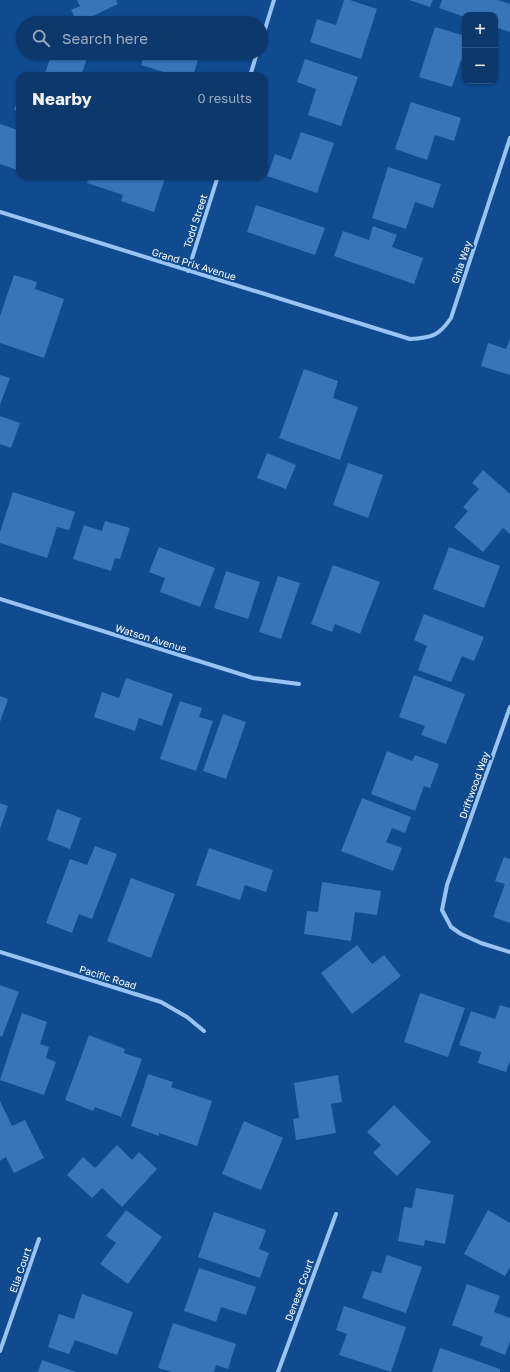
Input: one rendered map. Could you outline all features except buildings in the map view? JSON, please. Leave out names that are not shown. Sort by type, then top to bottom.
[{"type":"street","points":[[268,19],[274,0]]},
{"type":"street","points":[[251,72],[255,60]]},
{"type":"street","name":"Ghia Way","points":[[383,331],[410,339],[426,338],[443,329],[451,318],[510,138]]},
{"type":"street","name":"Todd Street","points":[[188,271],[217,180]]},
{"type":"street","name":"Grand Prix Avenue","points":[[0,212],[383,331]]},
{"type":"street","name":"Watson Avenue","points":[[0,599],[253,678],[299,684]]},
{"type":"street","name":"Driftwood Way","points":[[510,707],[453,867],[447,885],[442,910],[451,927],[461,934],[510,952]]},
{"type":"street","name":"Pacific Road","points":[[0,952],[161,1002],[187,1018],[204,1031]]},
{"type":"street","name":"Denese Court","points":[[278,1372],[336,1214]]},
{"type":"street","name":"Elia Court","points":[[0,1351],[39,1239]]}]
